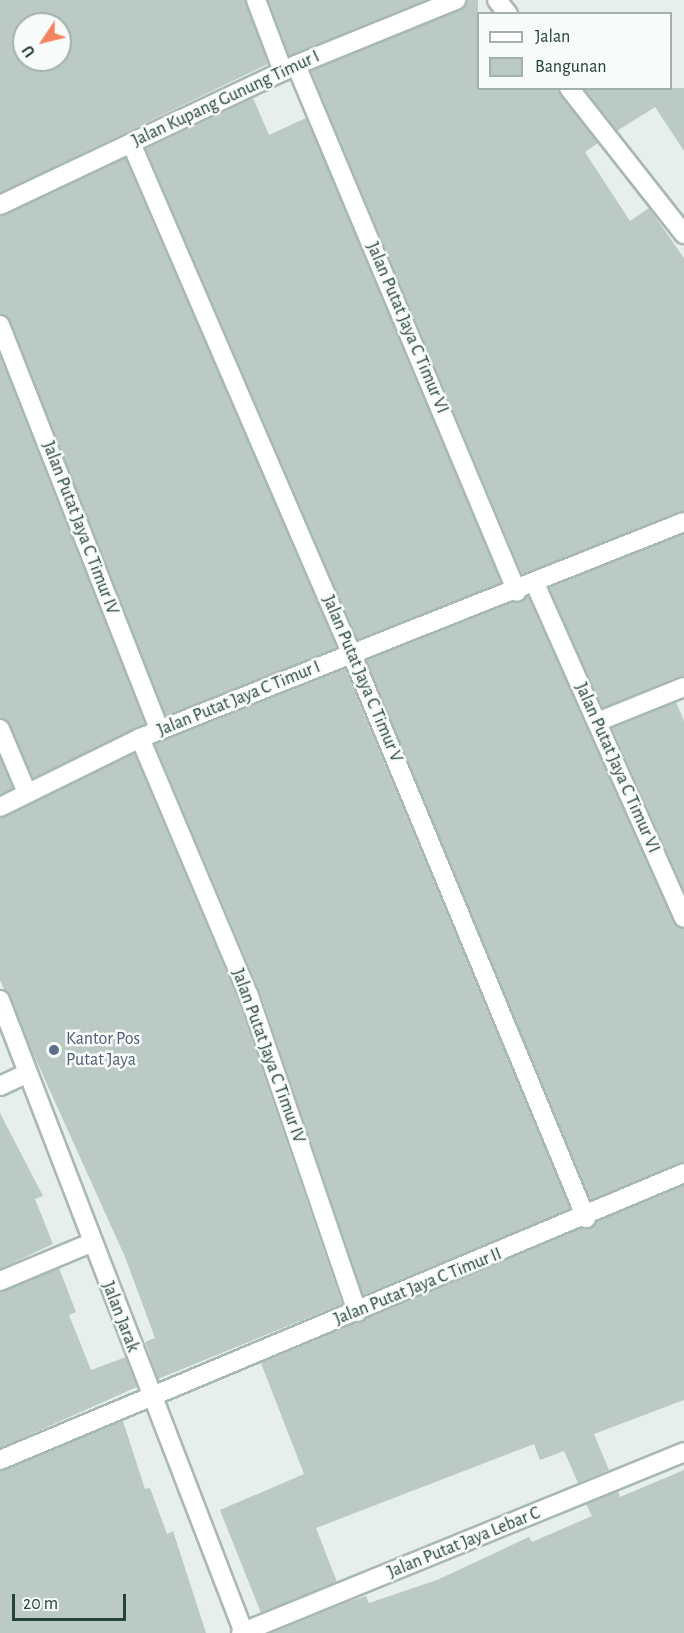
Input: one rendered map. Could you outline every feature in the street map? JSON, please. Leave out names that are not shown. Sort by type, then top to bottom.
[{"type":"street","name":"Jalan Putat Jaya C Timur VI","points":[[256,0],[289,68],[517,592]]},
{"type":"street","name":"Jalan Kupang Gunung Timur I","points":[[0,205],[289,68],[456,0]]},
{"type":"street","points":[[497,0],[506,12]]},
{"type":"street","points":[[570,90],[684,234]]},
{"type":"street","name":"Jalan Putat Jaya C Timur V","points":[[131,143],[352,655],[586,1218]]},
{"type":"street","name":"Jalan Putat Jaya C Timur IV","points":[[0,325],[160,731]]},
{"type":"street","name":"Jalan Putat Jaya C Timur I","points":[[0,807],[140,738],[536,586],[684,522]]},
{"type":"street","name":"Jalan Putat Jaya C Timur VI","points":[[536,586],[684,918]]},
{"type":"street","points":[[597,722],[684,687]]},
{"type":"street","points":[[0,729],[27,793]]},
{"type":"street","name":"Jalan Putat Jaya C Timur IV","points":[[140,738],[249,996],[357,1312]]},
{"type":"street","name":"Jalan Jarak","points":[[0,1000],[26,1074],[243,1633]]},
{"type":"street","points":[[0,1086],[26,1074]]},
{"type":"street","name":"Jalan Putat Jaya C Timur II","points":[[0,1460],[586,1218],[684,1173]]},
{"type":"street","points":[[0,1281],[91,1243]]},
{"type":"street","name":"Jalan Putat Jaya Lebar C","points":[[243,1633],[684,1452]]},
{"type":"building","points":[[0,0],[245,0],[268,64],[0,193]]},
{"type":"building","points":[[268,0],[426,0],[289,56]]},
{"type":"building","points":[[467,0],[478,0],[477,90],[559,90],[598,143],[585,152],[630,221],[649,208],[684,258],[684,511],[522,574],[311,71],[460,10]]},
{"type":"building","points":[[684,88],[684,151],[655,107],[617,131],[586,90]]},
{"type":"building","points":[[253,98],[269,135],[306,118],[501,583],[358,640],[146,149]]},
{"type":"building","points":[[125,158],[337,648],[166,716],[10,321],[0,314],[0,216]]},
{"type":"building","points":[[0,356],[145,724],[33,778],[10,725],[0,718]]},
{"type":"building","points":[[684,534],[684,676],[603,708],[549,588]]},
{"type":"building","points":[[528,596],[674,923],[684,929],[684,1162],[591,1200],[366,660]]},
{"type":"building","points":[[345,669],[570,1209],[363,1295],[260,992],[155,744]]},
{"type":"building","points":[[676,702],[684,721],[684,890],[612,728]]},
{"type":"building","points":[[134,753],[238,1000],[342,1304],[158,1379],[145,1342],[155,1338],[125,1257],[0,980],[0,818]]},
{"type":"building","points":[[0,758],[13,788],[0,794]]},
{"type":"building","points":[[0,1113],[43,1196],[35,1199],[53,1244],[0,1269]]},
{"type":"building","points":[[684,1185],[684,1400],[594,1434],[609,1470],[578,1483],[564,1451],[540,1460],[534,1444],[316,1528],[337,1582],[261,1613],[220,1510],[304,1474],[261,1363]]},
{"type":"building","points":[[59,1268],[76,1312],[69,1315],[91,1370],[126,1357],[137,1387],[0,1448],[0,1292]]},
{"type":"building","points":[[123,1421],[145,1489],[150,1488],[167,1534],[173,1531],[206,1633],[0,1633],[0,1471]]},
{"type":"building","points":[[684,1470],[684,1633],[271,1633],[366,1596],[369,1603],[437,1580],[529,1537],[532,1542],[592,1516],[586,1504],[618,1491],[620,1497]]},
{"type":"place","name":"Kantor Pos Putat Jaya","points":[[54,1050]]}]
